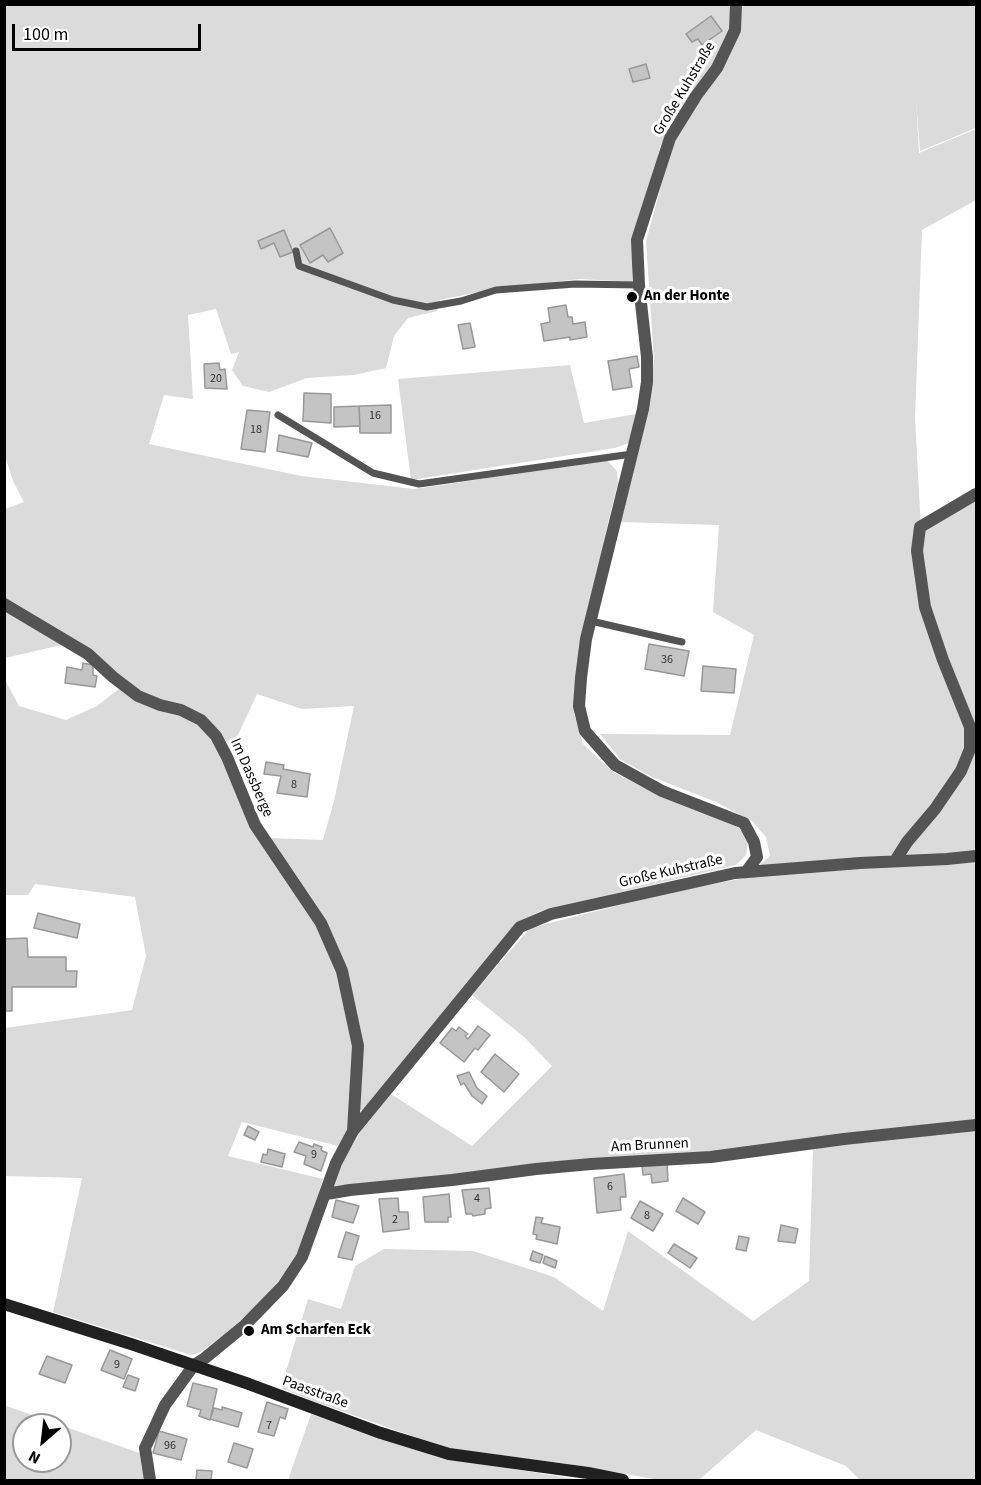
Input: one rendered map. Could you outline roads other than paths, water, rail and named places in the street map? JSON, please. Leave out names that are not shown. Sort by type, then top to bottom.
[{"type":"street","name":"Große Kuhstraße","points":[[150,1480],[145,1448],[165,1405],[194,1365],[206,1358],[244,1326],[283,1286],[302,1257],[336,1163],[352,1131],[520,927],[551,914],[746,872],[757,857],[754,842],[744,823],[663,791],[615,765],[585,731],[579,706],[586,639],[644,409],[647,357],[639,285],[637,240],[670,138],[696,96],[717,68],[731,40],[735,30],[736,4]]},
{"type":"street","points":[[895,861],[961,771],[970,749],[970,727],[925,607],[917,551],[920,527],[976,494]]},
{"type":"street","name":"Im Dassberge","points":[[5,604],[88,654],[138,696],[181,710],[201,720],[216,736],[255,825],[321,923],[342,971],[358,1046],[352,1131]]},
{"type":"street","points":[[746,872],[976,856]]},
{"type":"street","name":"Am Brunnen","points":[[326,1194],[536,1169],[711,1157],[844,1139],[976,1125]]},
{"type":"street","name":"Paasstraße","points":[[4,1304],[194,1365],[449,1454],[623,1480]]},
{"type":"lane","points":[[296,251],[299,266],[393,300],[427,307],[461,301],[496,290],[575,284],[639,285]]},
{"type":"lane","points":[[278,415],[373,473],[419,484],[632,454]]},
{"type":"lane","points":[[591,621],[682,642]]},
{"type":"place","name":"An der Honte","points":[[632,297]]},
{"type":"place","name":"Am Scharfen Eck","points":[[249,1331]]}]
